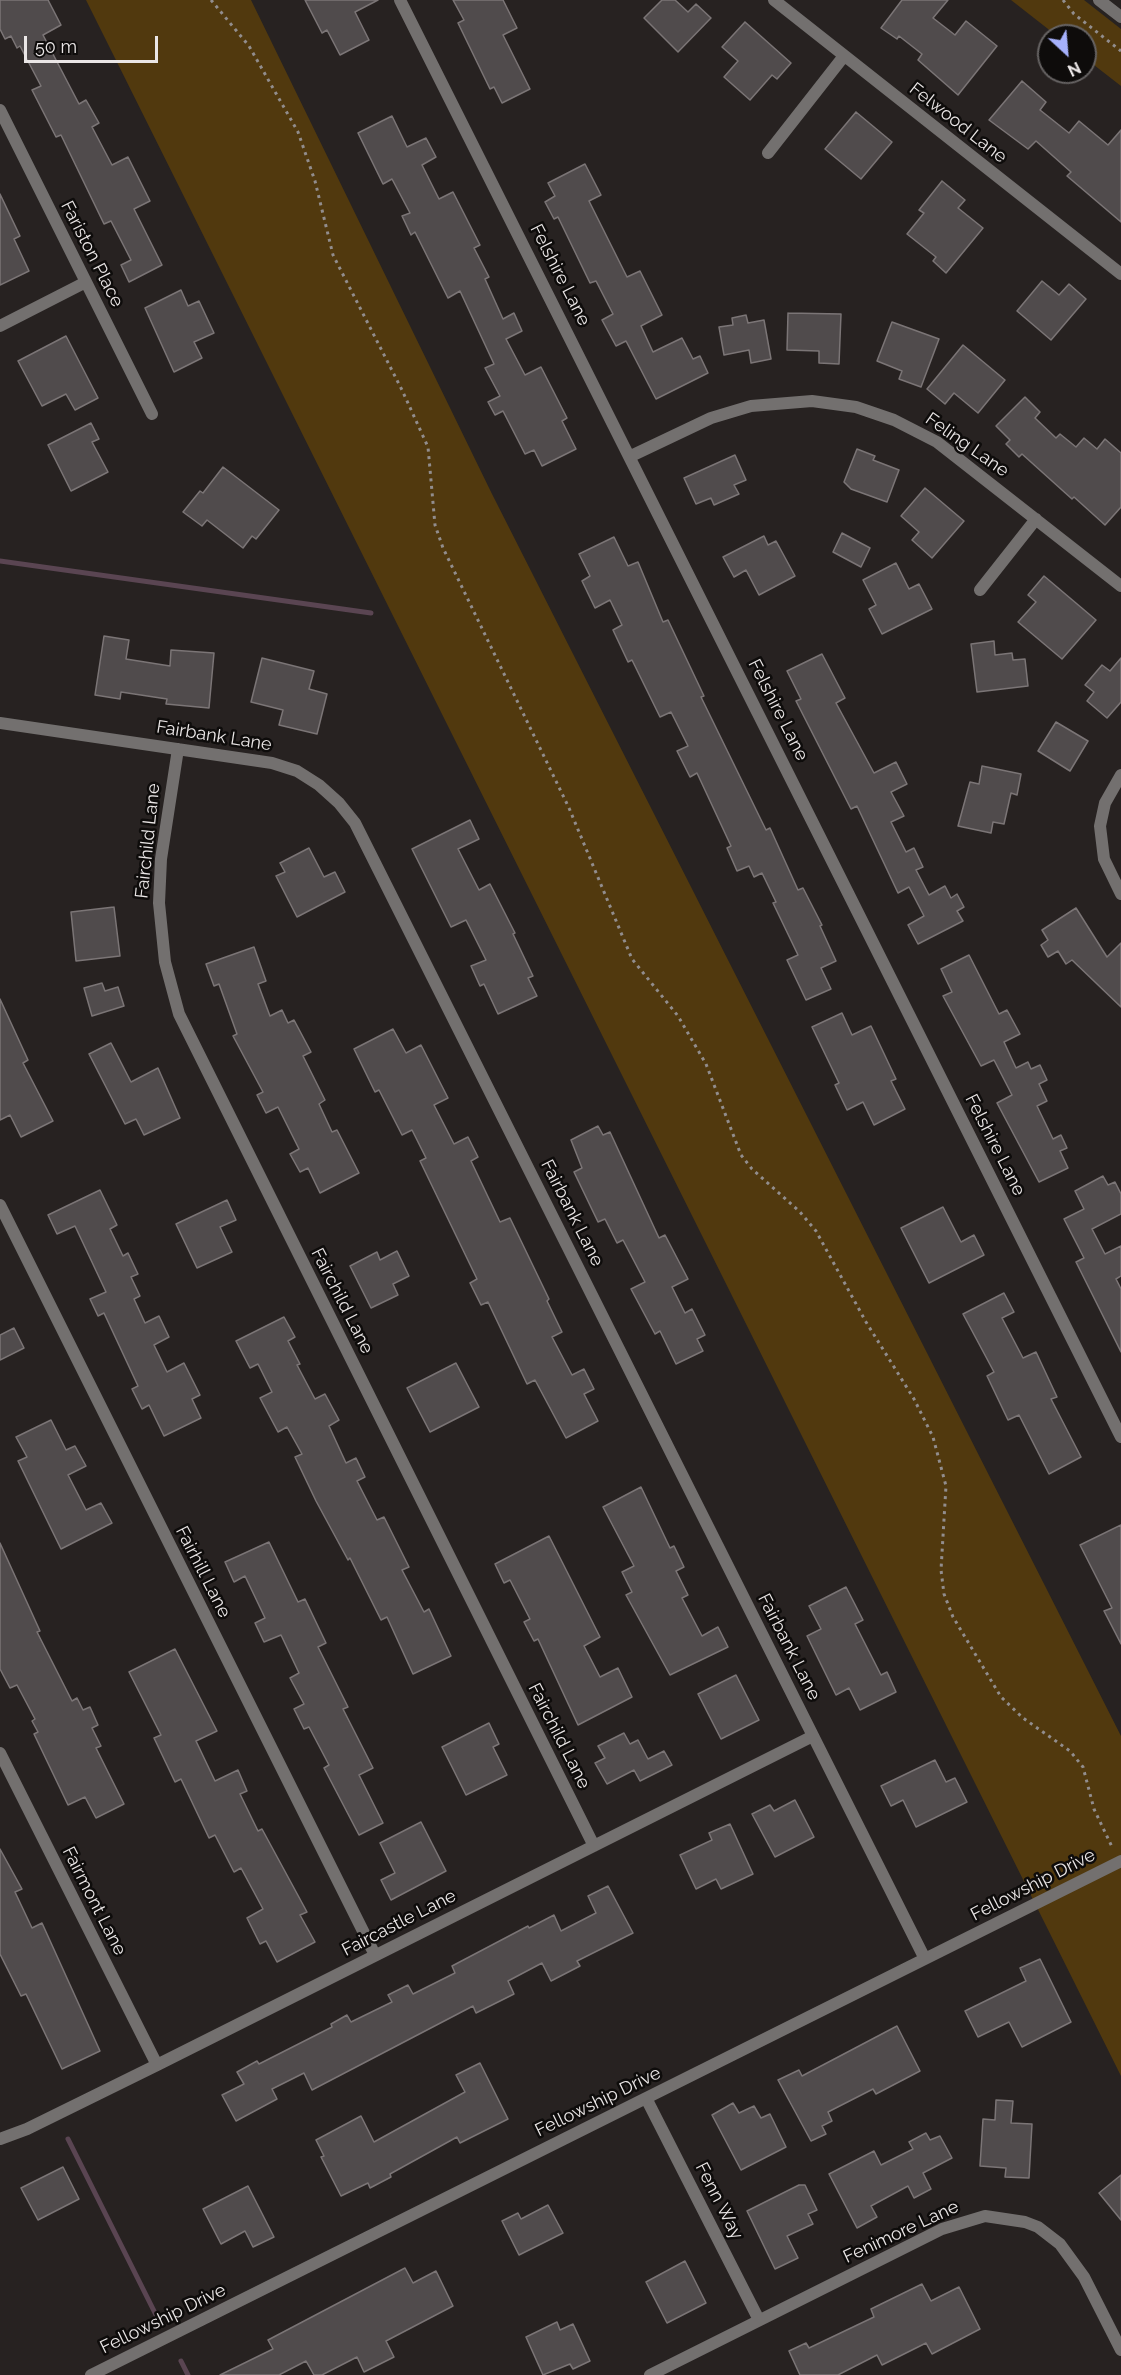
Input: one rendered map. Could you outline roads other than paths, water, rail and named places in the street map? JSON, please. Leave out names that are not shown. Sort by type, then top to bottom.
[{"type":"street","name":"Felshire Lane","points":[[400,0],[631,456],[1121,1437]]},
{"type":"street","name":"Felwood Lane","points":[[774,0],[1121,274]]},
{"type":"street","points":[[1099,0],[1121,17]]},
{"type":"street","points":[[768,153],[844,56]]},
{"type":"street","name":"Fariston Place","points":[[0,110],[152,414]]},
{"type":"street","points":[[0,326],[86,282]]},
{"type":"street","name":"Feling Lane","points":[[631,456],[731,411],[792,401],[834,403],[874,412],[926,435],[1121,586]]},
{"type":"street","points":[[980,590],[1036,519]]},
{"type":"street","name":"Fairbank Lane","points":[[0,723],[258,760],[297,771],[329,793],[355,823],[925,1959]]},
{"type":"street","name":"Fairchild Lane","points":[[178,749],[161,859],[159,903],[165,962],[179,1014],[594,1846]]},
{"type":"street","points":[[1121,775],[1105,803],[1100,826],[1104,860],[1121,894]]},
{"type":"street","name":"Fairhill Lane","points":[[0,1205],[375,1955]]},
{"type":"street","name":"Faircastle Lane","points":[[0,2139],[27,2129],[157,2066],[813,1736]]},
{"type":"street","name":"Fairmont Lane","points":[[0,1753],[157,2066]]},
{"type":"street","name":"Fellowship Drive","points":[[91,2375],[925,1959],[1118,1857]]},
{"type":"street","name":"Fenn Way","points":[[646,2098],[759,2320]]},
{"type":"street","name":"Fenimore Lane","points":[[650,2375],[942,2229],[971,2218],[999,2216],[1038,2227],[1060,2244],[1084,2277],[1121,2350]]},
{"type":"waterway","points":[[0,561],[371,613]]},
{"type":"waterway","points":[[68,2139],[156,2315]]},
{"type":"waterway","points":[[181,2361],[188,2375]]}]
